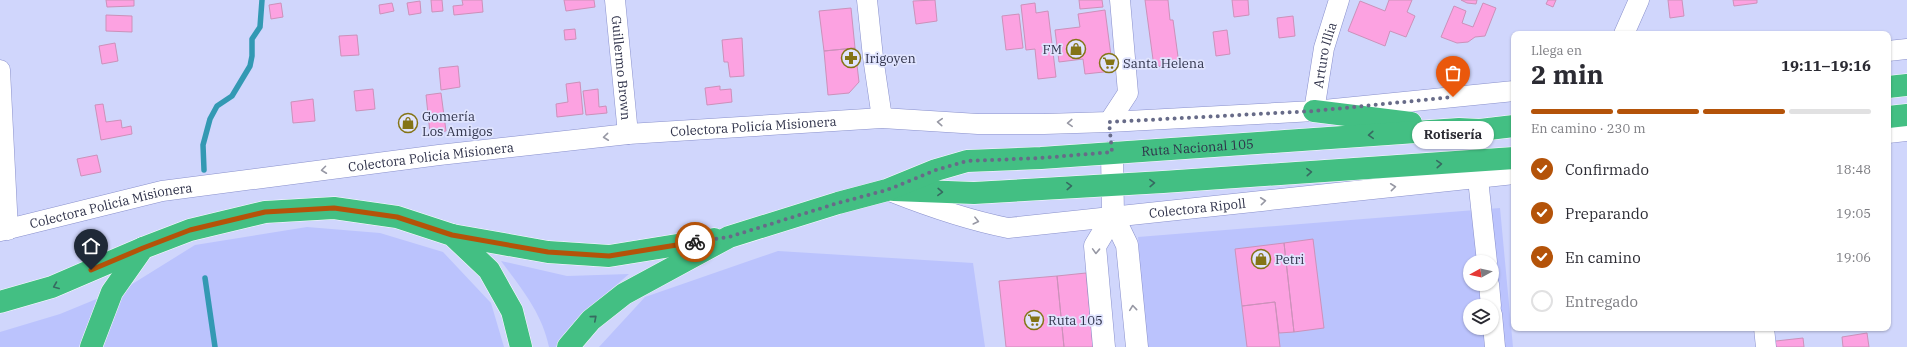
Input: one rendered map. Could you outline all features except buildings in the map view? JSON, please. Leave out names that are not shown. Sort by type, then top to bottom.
[{"type":"highway","points":[[1891,87],[1907,85]]},
{"type":"highway","points":[[1314,111],[1460,129]]},
{"type":"highway","points":[[1891,117],[1907,115]]},
{"type":"highway","name":"Ruta Nacional 105","points":[[568,347],[591,320],[624,294],[729,237],[838,203],[887,190],[936,170],[967,161],[1041,158],[1460,129],[1480,130],[1511,126]]},
{"type":"highway","name":"Ruta Nacional 105","points":[[887,190],[974,193],[1511,158]]},
{"type":"highway","points":[[0,302],[52,288],[143,248],[190,230],[265,212],[334,208],[397,217],[452,235],[548,252],[609,256],[729,237]]},
{"type":"highway","points":[[452,235],[489,270],[512,311],[521,347]]},
{"type":"highway","points":[[91,347],[112,292],[143,248]]},
{"type":"main road","points":[[1112,152],[1113,216],[1127,245],[1137,347]]},
{"type":"main road","points":[[1104,347],[1095,246],[1113,216]]},
{"type":"street","name":"Guillermo Brown","points":[[615,0],[628,134]]},
{"type":"street","points":[[867,0],[873,57],[882,118]]},
{"type":"street","points":[[1112,152],[1109,122],[1128,93],[1120,0]]},
{"type":"street","name":"Arturo Illia","points":[[1314,111],[1324,48],[1339,0]]},
{"type":"street","points":[[1625,31],[1639,0]]},
{"type":"street","points":[[1891,51],[1907,49]]},
{"type":"street","points":[[0,70],[4,231]]},
{"type":"street","name":"Colectora Policía Misionera","points":[[4,231],[112,202],[162,191],[439,155],[628,134],[882,118],[978,124],[1109,122],[1314,111],[1511,91]]},
{"type":"street","points":[[1891,133],[1907,131]]},
{"type":"street","name":"Colectora Ripoll","points":[[887,190],[947,213],[977,222],[1008,228],[1511,174]]},
{"type":"street","points":[[1478,178],[1486,255]]},
{"type":"street","points":[[1764,331],[1766,347]]},
{"type":"street","points":[[1494,335],[1495,347]]},
{"type":"shaded area","points":[[1500,208],[1513,347],[1146,347],[1138,237]]},
{"type":"shaded area","points":[[307,227],[380,233],[443,252],[491,303],[504,347],[99,347],[121,291],[195,245]]},
{"type":"shaded area","points":[[778,251],[973,263],[985,347],[599,347],[645,297]]},
{"type":"shaded area","points":[[501,261],[567,276],[629,274],[578,318],[558,347],[549,347],[546,335],[530,301]]},
{"type":"shaded area","points":[[99,298],[83,335],[81,347],[0,347],[0,332],[60,314]]},
{"type":"waterway","points":[[204,170],[203,145],[210,119],[217,106],[232,96],[250,66],[252,56],[252,39],[260,27],[262,0]]},
{"type":"waterway","points":[[205,278],[215,347]]},
{"type":"way so far","points":[[695,242],[729,237],[838,203],[887,190],[936,170],[967,161],[1041,158],[1112,152],[1109,122],[1155,118],[1314,111],[1453,97]]},
{"type":"place","name":"FM","points":[[1076,49]]},
{"type":"place","name":"Irigoyen","points":[[851,58]]},
{"type":"place","name":"Santa Helena","points":[[1109,63]]},
{"type":"place","name":"Rotisería","points":[[1453,97]]},
{"type":"place","name":"Gomería Los Amigos","points":[[408,123]]},
{"type":"place","name":"Petri","points":[[1261,259]]},
{"type":"place","name":"Ruta 105","points":[[1034,320]]},
{"type":"route","points":[[91,270],[190,230],[265,212],[334,208],[397,217],[452,235],[505,246],[548,252],[609,256],[695,242]]}]
